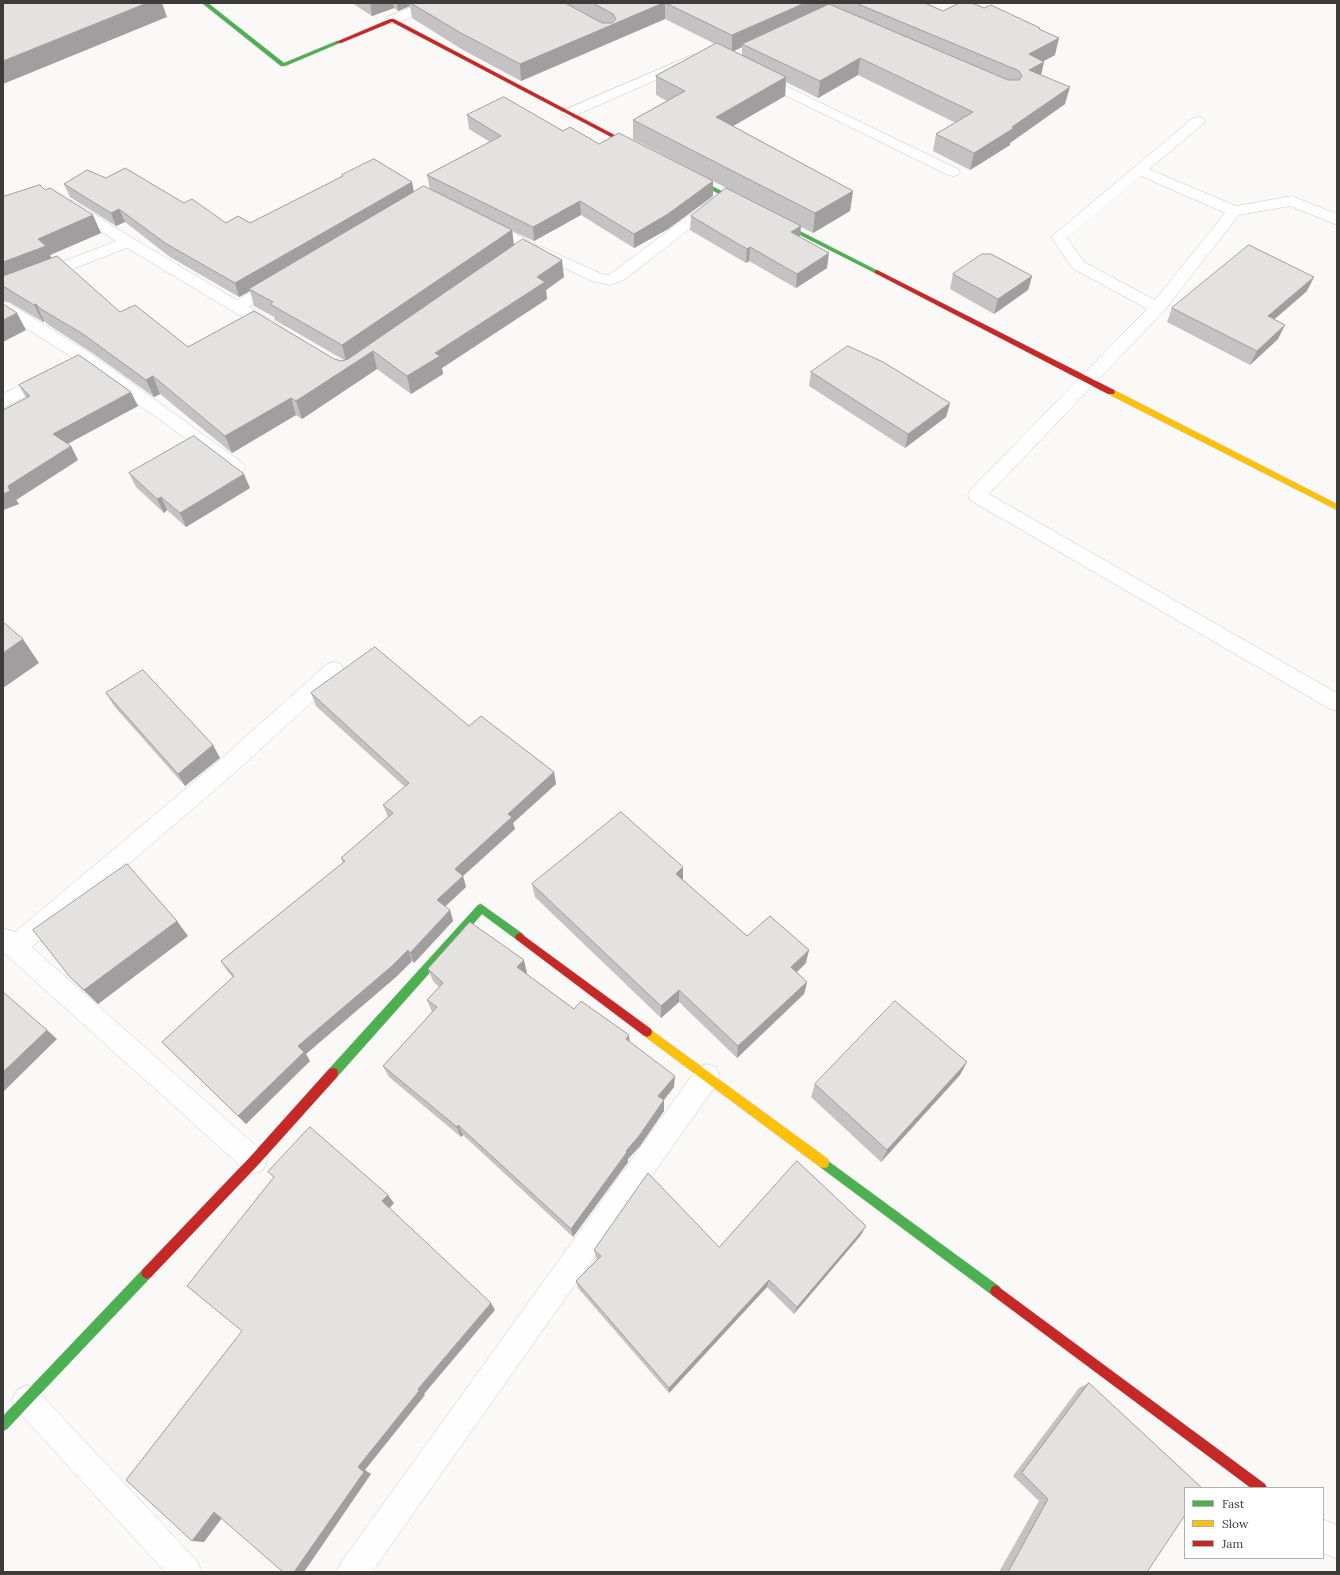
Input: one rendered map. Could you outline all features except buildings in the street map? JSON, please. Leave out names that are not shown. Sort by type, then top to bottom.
[{"type":"street","points":[[205,3],[283,65],[432,3]]},
{"type":"street","points":[[392,20],[650,156]]},
{"type":"street","points":[[568,113],[702,55]]},
{"type":"street","points":[[748,71],[953,172]]},
{"type":"street","points":[[1157,308],[1078,265],[1059,237],[1198,121]]},
{"type":"street","points":[[677,170],[1337,507]]},
{"type":"street","points":[[1139,170],[1234,211],[1292,201],[1337,220]]},
{"type":"street","points":[[474,219],[598,278],[610,280],[618,277],[725,195]]},
{"type":"street","points":[[61,199],[128,242],[291,339]]},
{"type":"street","points":[[1234,211],[1157,308],[977,495],[1337,703]]},
{"type":"street","points":[[3,291],[128,242]]},
{"type":"street","points":[[495,268],[528,246]]},
{"type":"street","points":[[237,307],[292,275]]},
{"type":"street","points":[[3,307],[73,364],[237,467]]},
{"type":"street","points":[[3,401],[73,364]]},
{"type":"street","points":[[254,1161],[9,942],[223,770],[334,670]]},
{"type":"street","points":[[3,1425],[254,1161],[481,908],[1260,1487]]},
{"type":"street","points":[[353,1572],[707,1076]]},
{"type":"street","points":[[27,1400],[186,1572]]},
{"type":"street","points":[[1324,1535],[1337,1544]]},
{"type":"traffic: fast","points":[[205,3],[283,65],[339,42]]},
{"type":"traffic: fast","points":[[686,175],[877,272]]},
{"type":"traffic: fast","points":[[333,1073],[481,908],[520,937]]},
{"type":"traffic: fast","points":[[824,1163],[996,1291]]},
{"type":"traffic: fast","points":[[3,1425],[147,1273]]},
{"type":"traffic: slow","points":[[1111,392],[1337,507]]},
{"type":"traffic: slow","points":[[647,1032],[824,1163]]},
{"type":"traffic: jam","points":[[339,42],[392,20],[640,150]]},
{"type":"traffic: jam","points":[[877,272],[1111,392]]},
{"type":"traffic: jam","points":[[520,937],[647,1032]]},
{"type":"traffic: jam","points":[[147,1273],[254,1161],[333,1073]]},
{"type":"traffic: jam","points":[[996,1291],[1260,1487]]}]
